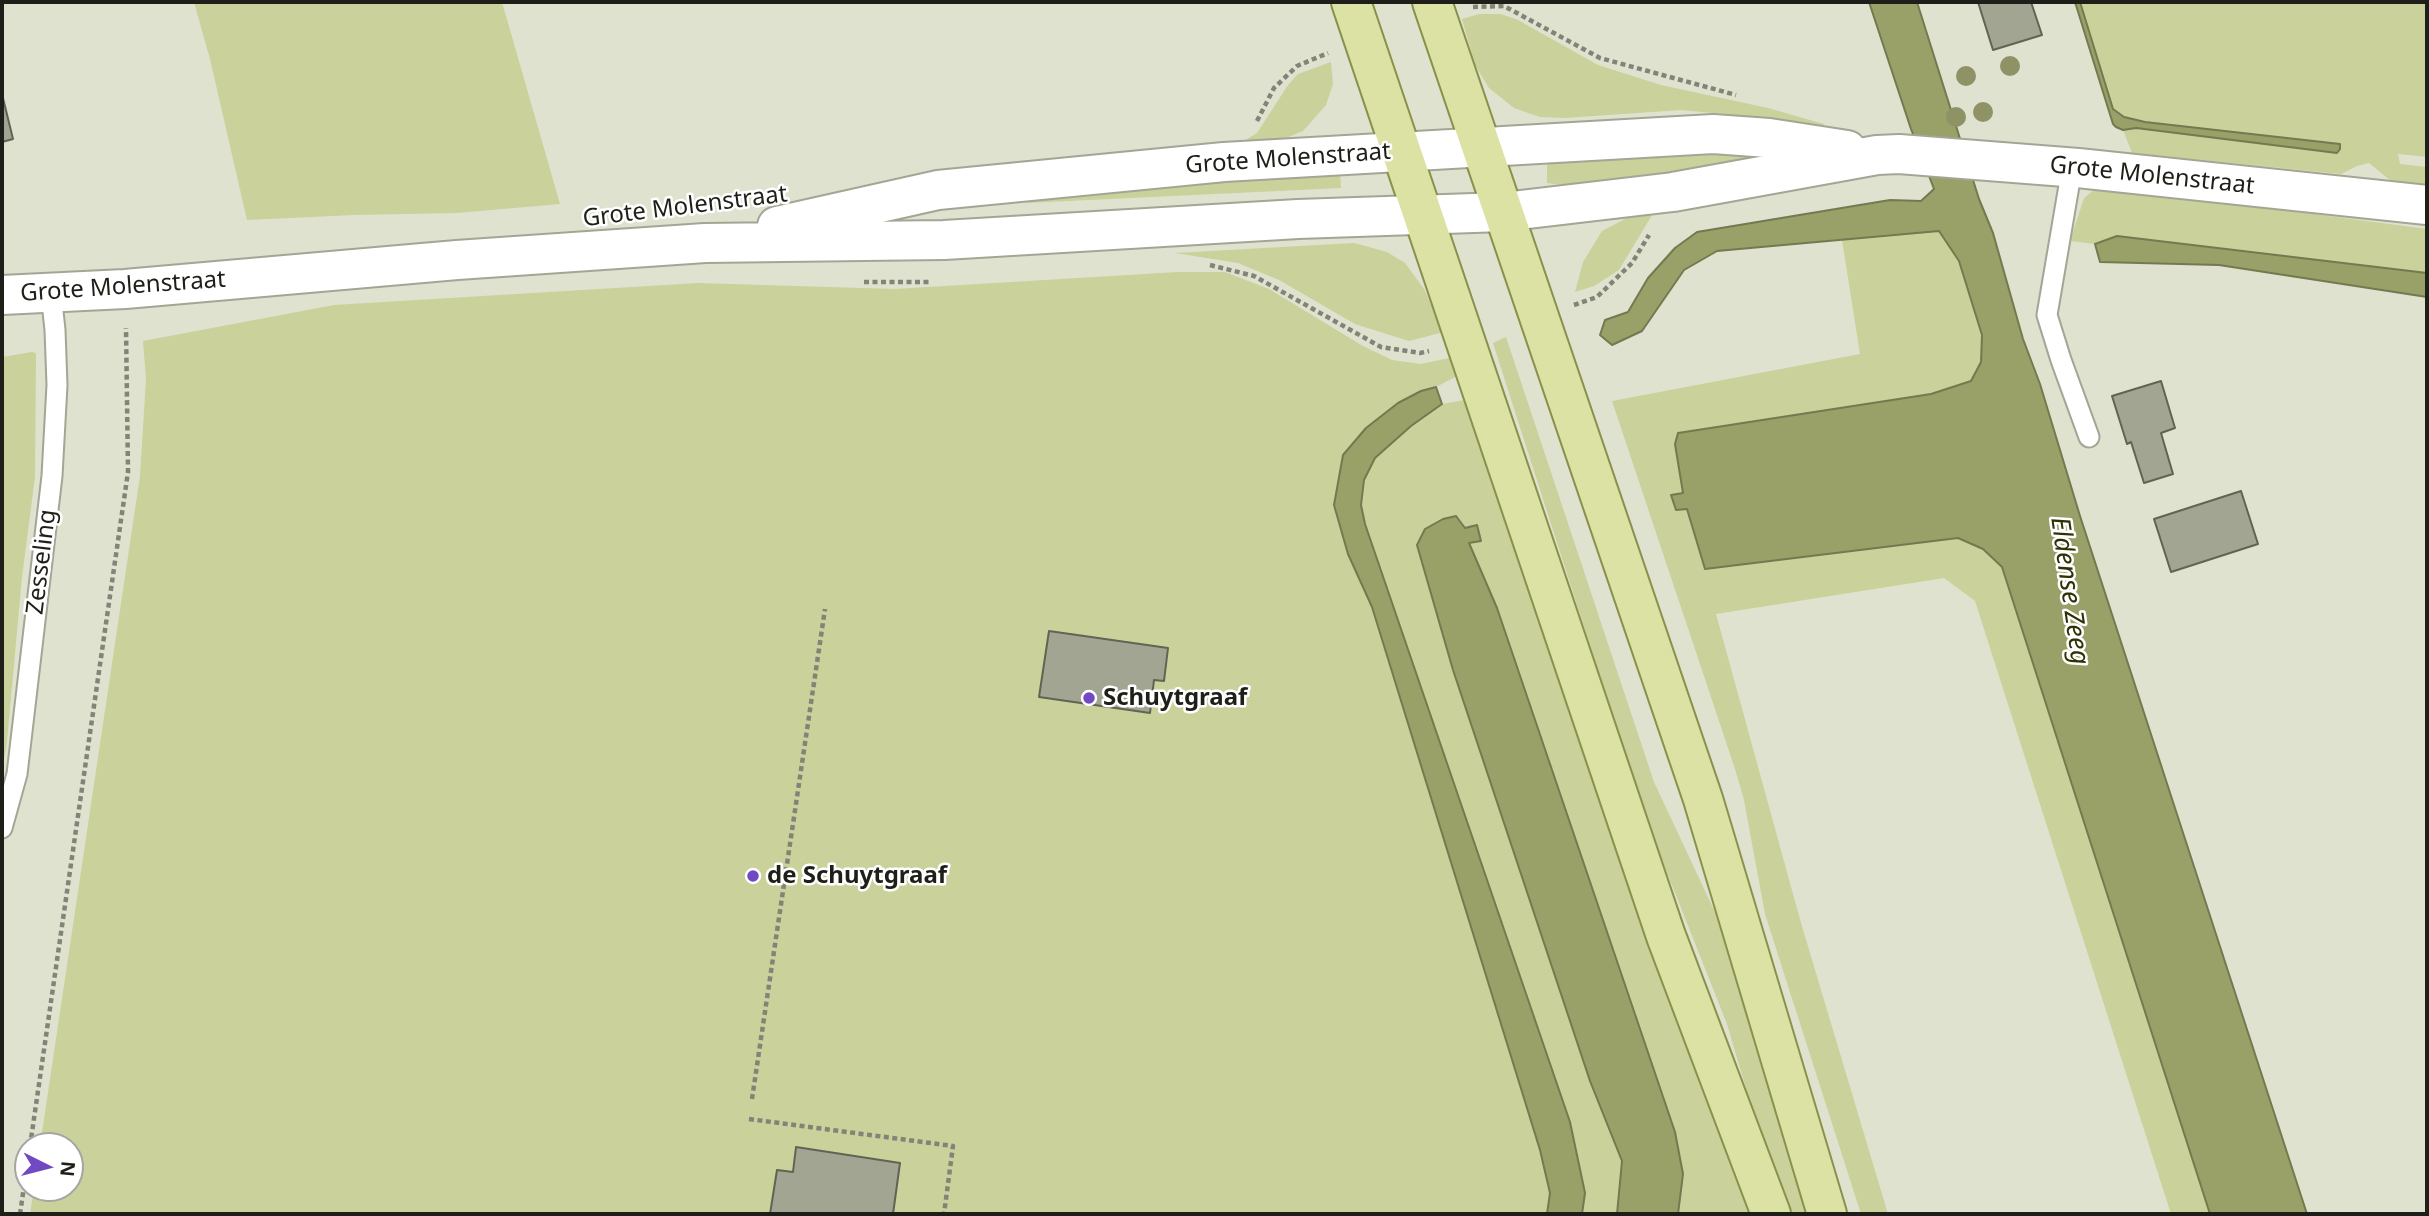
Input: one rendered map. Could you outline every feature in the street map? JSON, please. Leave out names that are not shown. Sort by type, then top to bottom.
[{"type":"main road","points":[[1351,2],[1666,936],[1771,1214]]},
{"type":"main road","points":[[1432,2],[1703,799],[1827,1214]]},
{"type":"street","name":"Grote Molenstraat","points":[[705,243],[938,190],[1224,162],[1713,134],[1769,138],[1888,155],[2072,168],[2427,205]]},
{"type":"street","name":"Grote Molenstraat","points":[[2,295],[125,289],[457,260],[705,243],[944,240],[1298,219],[1503,212],[1673,192],[1888,155]]},
{"type":"lane","points":[[2072,168],[2048,315],[2061,360],[2089,436]]},
{"type":"lane","name":"Zesseling","points":[[2,828],[17,774],[52,476],[57,384],[51,293]]},
{"type":"path","points":[[1470,8],[1480,5],[1504,6],[1600,58],[1741,96]]},
{"type":"path","name":"Grote Molenstraat","points":[[1255,123],[1274,88],[1297,65],[1328,53]]},
{"type":"path","points":[[1579,304],[1597,298],[1632,264],[1673,192]]},
{"type":"path","points":[[1209,265],[1254,276],[1381,347],[1420,353],[1433,350]]},
{"type":"path","points":[[854,282],[894,284],[935,281]]},
{"type":"path","name":"Grote Molenstraat","points":[[32,1132],[128,472],[126,329],[136,328]]},
{"type":"path","points":[[752,1098],[825,609]]},
{"type":"path","points":[[749,1119],[953,1146],[944,1214]]},
{"type":"shaded area","points":[[194,2],[502,2],[560,204],[457,213],[247,220]]},
{"type":"shaded area","points":[[2080,2],[2427,2],[2427,157],[2398,154],[2400,164],[2427,167],[2427,185],[2390,180],[2369,163],[2341,174],[2132,153],[2123,130],[2136,128],[2337,153],[2340,144],[2145,122],[2124,117],[2113,109]]},
{"type":"shaded area","points":[[1479,14],[1501,14],[1518,20],[1598,65],[1661,85],[1768,108],[1824,124],[1822,129],[1745,116],[1681,110],[1565,118],[1540,117],[1514,108],[1489,88],[1475,65],[1462,19]]},
{"type":"shaded area","points":[[1331,62],[1333,84],[1326,105],[1303,131],[1274,143],[1234,147],[1257,133],[1298,74]]},
{"type":"shaded area","points":[[1746,154],[1746,165],[1572,186],[1547,183],[1547,160]]},
{"type":"shaded area","points":[[1340,172],[1341,188],[1026,203],[1026,192]]},
{"type":"shaded area","points":[[2094,190],[2253,206],[2427,229],[2427,273],[2117,236],[2095,244],[2070,241],[2084,198]]},
{"type":"shaded area","points":[[1655,210],[1619,270],[1594,286],[1575,292],[1583,262],[1602,231],[1627,218]]},
{"type":"shaded area","points":[[1939,231],[1959,261],[1982,335],[1981,362],[1971,381],[1931,394],[1675,444],[1687,509],[1930,540],[1958,538],[1983,549],[2002,567],[2210,1214],[2171,1214],[1975,601],[1944,578],[1716,614],[1801,923],[1888,1214],[1861,1214],[1765,914],[1744,800],[1735,769],[1612,401],[1860,354],[1842,240]]},
{"type":"shaded area","points":[[1354,243],[1387,252],[1405,263],[1424,289],[1444,332],[1409,341],[1355,324],[1279,280],[1238,263],[1175,253]]},
{"type":"shaded area","name":"de Schuytgraaf","points":[[1178,272],[1225,272],[1269,289],[1363,346],[1392,360],[1421,364],[1449,358],[1457,376],[1421,391],[1343,455],[1334,505],[1348,554],[1372,607],[1540,1150],[1550,1193],[1547,1214],[30,1214],[32,1202],[84,1202],[84,1132],[42,1132],[140,476],[146,379],[143,341],[334,305],[698,283],[895,289]]},
{"type":"shaded area","points":[[1506,337],[1654,782],[1721,925],[1814,1214],[1783,1214],[1727,1024],[1664,865],[1628,764],[1493,343]]},
{"type":"shaded area","points":[[36,353],[35,477],[2,772],[2,357]]},
{"type":"shaded area","points":[[1465,400],[1632,887],[1757,1214],[1678,1214],[1683,1174],[1675,1132],[1497,608],[1469,543],[1481,541],[1477,526],[1465,528],[1456,517],[1443,519],[1425,529],[1417,546],[1453,670],[1590,1081],[1622,1161],[1617,1214],[1582,1214],[1585,1193],[1570,1122],[1365,524],[1361,505],[1364,480],[1375,458],[1411,426],[1442,404]]},
{"type":"water","name":"Eldense Zeeg","points":[[1869,2],[1917,2],[1979,199],[1993,233],[2023,339],[2040,384],[2080,516],[2307,1214],[2210,1214],[2002,567],[1983,549],[1958,538],[1705,569],[1687,509],[1676,510],[1671,495],[1683,493],[1675,444],[1678,433],[1931,394],[1971,381],[1981,362],[1982,335],[1959,261],[1939,231],[1717,251],[1684,270],[1642,331],[1612,345],[1600,335],[1605,320],[1628,312],[1648,278],[1675,248],[1697,232],[1890,200],[1921,201],[1934,189]]},
{"type":"water","points":[[2075,2],[2080,2],[2113,109],[2124,117],[2145,122],[2340,144],[2340,149],[2337,153],[2136,128],[2123,130],[2116,127]]},
{"type":"water","points":[[2117,236],[2427,273],[2427,297],[2219,265],[2100,262],[2095,244]]},
{"type":"water","points":[[1436,387],[1442,404],[1411,426],[1375,458],[1364,480],[1361,505],[1365,524],[1570,1122],[1585,1193],[1582,1214],[1547,1214],[1550,1193],[1540,1150],[1372,607],[1348,554],[1334,505],[1343,455],[1366,428],[1398,403],[1421,391]]},
{"type":"water","points":[[1456,516],[1465,528],[1477,525],[1481,541],[1469,543],[1497,608],[1675,1132],[1683,1174],[1678,1214],[1617,1214],[1622,1161],[1590,1081],[1453,670],[1417,545],[1425,529],[1443,519]]},
{"type":"building","points":[[1978,2],[2031,2],[2042,35],[1993,50]]},
{"type":"building","points":[[2,94],[13,139],[2,142]]},
{"type":"building","points":[[2161,381],[2175,428],[2161,433],[2173,474],[2144,483],[2131,442],[2127,444],[2112,396]]},
{"type":"building","points":[[2241,491],[2258,544],[2171,572],[2154,519]]},
{"type":"building","points":[[1049,631],[1168,648],[1164,681],[1154,680],[1150,713],[1039,697]]},
{"type":"building","points":[[796,1147],[900,1163],[893,1214],[770,1214],[777,1170],[793,1172]]},
{"type":"place","name":"Schuytgraaf","points":[[1089,698]]},
{"type":"place","name":"de Schuytgraaf","points":[[753,876]]}]
